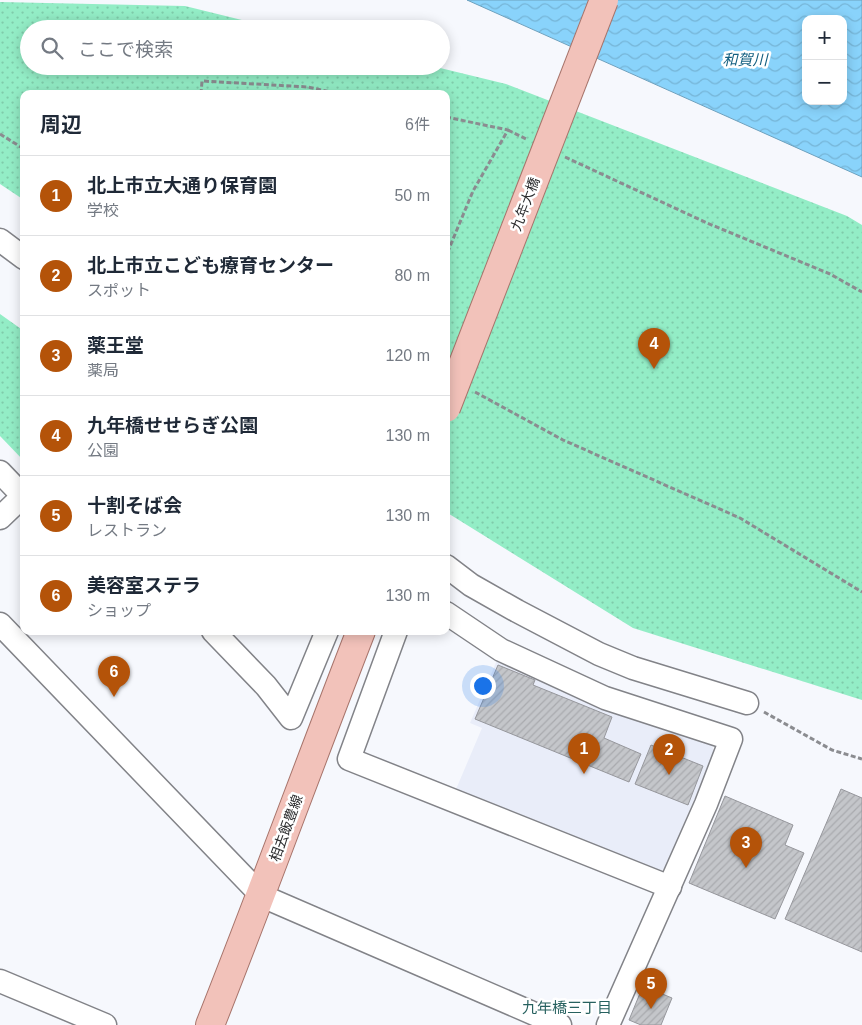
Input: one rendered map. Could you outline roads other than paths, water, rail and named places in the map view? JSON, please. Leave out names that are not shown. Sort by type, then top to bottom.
[{"type":"main road","name":"九年大橋","points":[[450,398],[604,0]]},
{"type":"main road","name":"相去飯豊線","points":[[210,1025],[262,896],[315,749],[359,635]]},
{"type":"street","points":[[0,240],[20,255]]},
{"type":"street","points":[[0,472],[20,493]]},
{"type":"street","points":[[0,518],[20,499]]},
{"type":"street","points":[[450,569],[472,585],[517,612],[599,654],[633,668],[747,703]]},
{"type":"street","points":[[450,616],[501,650],[605,698],[732,739],[670,888],[608,1025]]},
{"type":"street","points":[[0,624],[262,896],[560,1025]]},
{"type":"street","points":[[217,635],[266,686],[291,718],[325,635]]},
{"type":"street","points":[[395,635],[349,759],[670,888]]},
{"type":"street","points":[[0,982],[105,1025]]},
{"type":"water","name":"和賀川","points":[[467,0],[862,0],[862,177]]},
{"type":"place","name":"九年橋せせらぎ公園","points":[[654,369]]},
{"type":"place","name":"美容室ステラ","points":[[114,697]]},
{"type":"place","name":"北上市立大通り保育園","points":[[584,774]]},
{"type":"place","name":"北上市立こども療育センター","points":[[669,775]]},
{"type":"place","name":"薬王堂","points":[[746,868]]},
{"type":"place","name":"十割そば会","points":[[651,1009]]},
{"type":"district","name":"九年橋三丁目","points":[[567,1008]]}]
